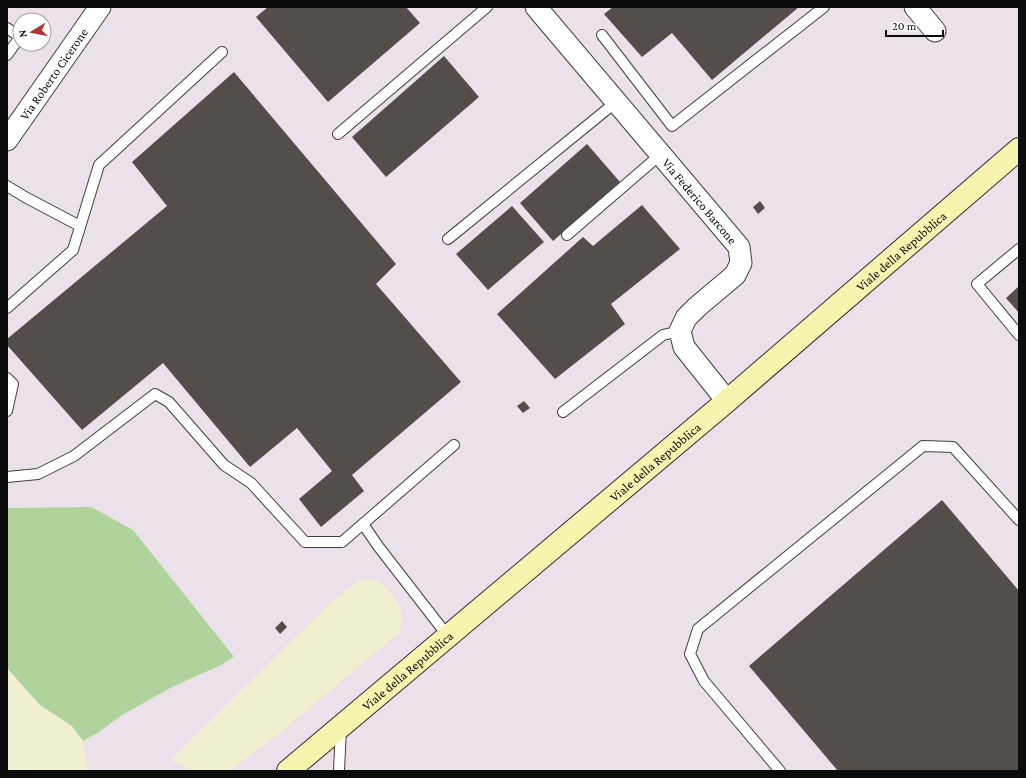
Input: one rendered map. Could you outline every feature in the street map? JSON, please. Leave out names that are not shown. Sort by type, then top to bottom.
[{"type":"main road","name":"Viale della Repubblica","points":[[288,771],[727,401],[1019,149]]},
{"type":"street","name":"Via Roberto Cicerone","points":[[7,140],[100,7]]},
{"type":"street","name":"Via Federico Barcone","points":[[536,7],[739,247],[741,263],[735,276],[697,307],[686,318],[680,331]]},
{"type":"street","points":[[915,7],[935,31]]},
{"type":"street","points":[[680,331],[684,347],[727,401]]},
{"type":"lane","points":[[338,134],[487,7]]},
{"type":"lane","points":[[602,35],[672,126],[824,7]]},
{"type":"lane","points":[[7,28],[20,37],[7,55]]},
{"type":"lane","points":[[7,308],[73,250],[98,165],[222,52]]},
{"type":"lane","points":[[448,239],[616,102]]},
{"type":"lane","points":[[567,235],[661,154]]},
{"type":"lane","points":[[7,186],[80,226]]},
{"type":"lane","points":[[1019,249],[977,284],[1019,335]]},
{"type":"lane","points":[[563,412],[663,334],[680,331]]},
{"type":"lane","points":[[7,378],[13,384],[7,411]]},
{"type":"lane","points":[[7,477],[38,474],[74,456],[155,394],[169,402],[224,465],[251,483],[305,542],[342,542],[454,445]]},
{"type":"lane","points":[[780,771],[704,681],[690,654],[698,629],[923,446],[953,447],[1019,520]]},
{"type":"lane","points":[[363,524],[447,636]]},
{"type":"lane","points":[[339,771],[341,726]]},
{"type":"shaded area","points":[[7,7],[1019,7],[1019,771],[7,771]]},
{"type":"green space","points":[[91,507],[133,530],[234,657],[221,665],[172,687],[122,715],[99,732],[83,741],[72,726],[40,705],[7,668],[7,508]]},
{"type":"green space","points":[[372,579],[380,582],[391,592],[400,607],[402,621],[400,632],[276,736],[229,771],[196,771],[187,769],[171,760],[331,602],[358,581]]},
{"type":"green space","points":[[7,668],[40,705],[72,726],[83,741],[88,771],[7,771]]},
{"type":"building","points":[[268,7],[406,7],[420,23],[328,102],[256,17]]},
{"type":"building","points":[[613,7],[799,7],[712,80],[672,33],[642,57],[604,14]]},
{"type":"building","points":[[444,56],[479,97],[386,177],[352,137]]},
{"type":"building","points":[[234,72],[396,264],[376,284],[461,382],[352,475],[364,491],[321,527],[299,499],[332,471],[297,428],[250,467],[163,363],[82,430],[7,345],[7,339],[167,206],[132,162]]},
{"type":"building","points":[[587,144],[620,182],[553,241],[520,203]]},
{"type":"building","points":[[760,201],[765,208],[758,214],[753,207]]},
{"type":"building","points":[[642,205],[680,249],[611,304],[625,324],[555,379],[497,314],[583,237],[593,246]]},
{"type":"building","points":[[512,206],[544,242],[488,290],[456,254]]},
{"type":"building","points":[[1019,286],[1019,313],[1006,298]]},
{"type":"building","points":[[524,401],[530,408],[523,413],[517,406]]},
{"type":"building","points":[[942,500],[1019,591],[1019,771],[838,771],[749,666]]},
{"type":"building","points":[[282,621],[287,627],[280,634],[275,628]]}]
